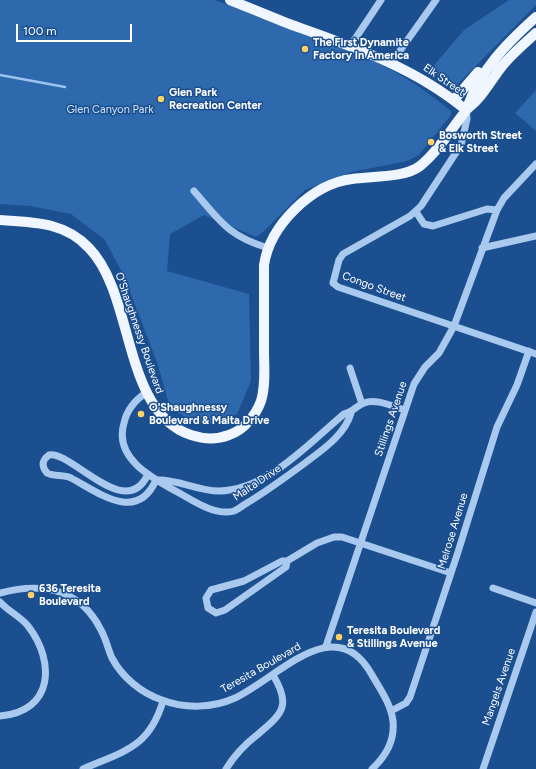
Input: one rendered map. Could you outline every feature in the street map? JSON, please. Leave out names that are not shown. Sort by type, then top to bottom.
[{"type":"main road","name":"Elk Street","points":[[230,0],[351,45],[392,62],[422,79],[454,100],[466,110]]},
{"type":"main road","points":[[466,110],[472,92],[500,51],[536,17]]},
{"type":"main road","points":[[466,110],[478,99],[508,59],[536,33]]},
{"type":"main road","points":[[454,100],[491,56],[500,51]]},
{"type":"main road","name":"O'Shaughnessy Boulevard","points":[[0,220],[33,222],[57,227],[72,233],[90,248],[100,261],[106,274],[147,392],[154,407],[164,419],[180,432],[208,439],[223,437],[237,432],[248,422],[258,409],[263,389],[264,265],[268,248],[276,233],[294,211],[309,196],[340,181],[406,172],[420,167],[431,156],[466,110]]},
{"type":"street","points":[[351,45],[381,0]]},
{"type":"street","points":[[392,62],[436,0]]},
{"type":"street","name":"Congo Street","points":[[466,110],[467,119],[461,145],[416,212],[343,254],[338,263],[334,283],[338,287],[533,352]]},
{"type":"street","name":"Stillings Avenue","points":[[326,646],[405,410],[420,374],[439,353],[454,326],[497,210],[504,198],[536,164]]},
{"type":"street","points":[[194,191],[232,232],[249,243],[268,248]]},
{"type":"street","points":[[416,212],[424,224],[433,226],[487,209],[497,210]]},
{"type":"street","points":[[482,248],[536,236]]},
{"type":"street","name":"Melrose Avenue","points":[[391,711],[406,703],[410,697],[497,428],[533,352]]},
{"type":"street","points":[[350,368],[362,404],[374,402],[405,410]]},
{"type":"street","name":"Malta Drive","points":[[147,392],[134,402],[125,417],[122,439],[128,456],[156,480],[190,499],[210,508],[227,512],[236,510],[276,485],[319,452],[342,430],[349,421],[351,413]]},
{"type":"street","name":"Malta Drive","points":[[156,480],[174,480],[196,488],[221,491],[255,483],[279,468],[344,414],[351,413],[362,404]]},
{"type":"street","points":[[148,474],[138,487],[129,490],[120,489],[92,479],[58,455],[49,455],[43,462],[43,466],[47,473],[66,476],[96,494],[119,501],[138,502],[151,492],[156,480]]},
{"type":"street","points":[[287,561],[286,567],[225,610],[216,613],[208,608],[206,598],[211,590],[244,581],[282,561],[287,561],[325,539],[342,537],[361,542],[451,573]]},
{"type":"street","name":"Teresita Boulevard","points":[[0,593],[22,588],[38,587],[57,591],[79,603],[96,620],[112,658],[124,675],[139,688],[163,701],[188,707],[224,702],[245,692],[314,650],[326,646]]},
{"type":"street","points":[[493,588],[536,603]]},
{"type":"street","points":[[0,602],[29,628],[43,652],[46,675],[43,689],[31,705],[17,714],[0,716]]},
{"type":"street","name":"Mangels Avenue","points":[[483,769],[536,612]]},
{"type":"street","points":[[326,646],[343,648],[360,657],[367,665],[391,711],[393,732],[391,743],[387,753],[372,769]]},
{"type":"street","points":[[226,769],[248,742],[275,721],[279,715],[284,701],[282,692],[273,674]]},
{"type":"street","points":[[83,769],[129,749],[144,739],[156,722],[163,701]]},
{"type":"green space","name":"Glen Canyon Park","points":[[0,0],[215,0],[368,58],[391,69],[431,95],[451,111],[451,115],[419,155],[407,161],[352,172],[305,190],[263,232],[256,237],[204,215],[170,234],[167,271],[249,294],[251,381],[237,414],[210,424],[195,422],[170,408],[158,365],[124,276],[105,240],[71,214],[30,206],[0,204]]},
{"type":"green space","points":[[509,0],[536,0],[536,5],[454,88],[430,70],[464,30]]},
{"type":"green space","points":[[536,90],[536,131],[515,113]]},
{"type":"waterway","points":[[0,75],[65,87]]},
{"type":"place","name":"The First Dynamite Factory In America","points":[[305,49]]},
{"type":"place","name":"Glen Park Recreation Center","points":[[161,99]]},
{"type":"place","name":"Bosworth Street & Elk Street","points":[[431,142]]},
{"type":"place","name":"O'Shaughnessy Boulevard & Malta Drive","points":[[141,414]]},
{"type":"place","name":"636 Teresita Boulevard","points":[[31,595]]},
{"type":"place","name":"Teresita Boulevard & Stillings Avenue","points":[[339,637]]}]
